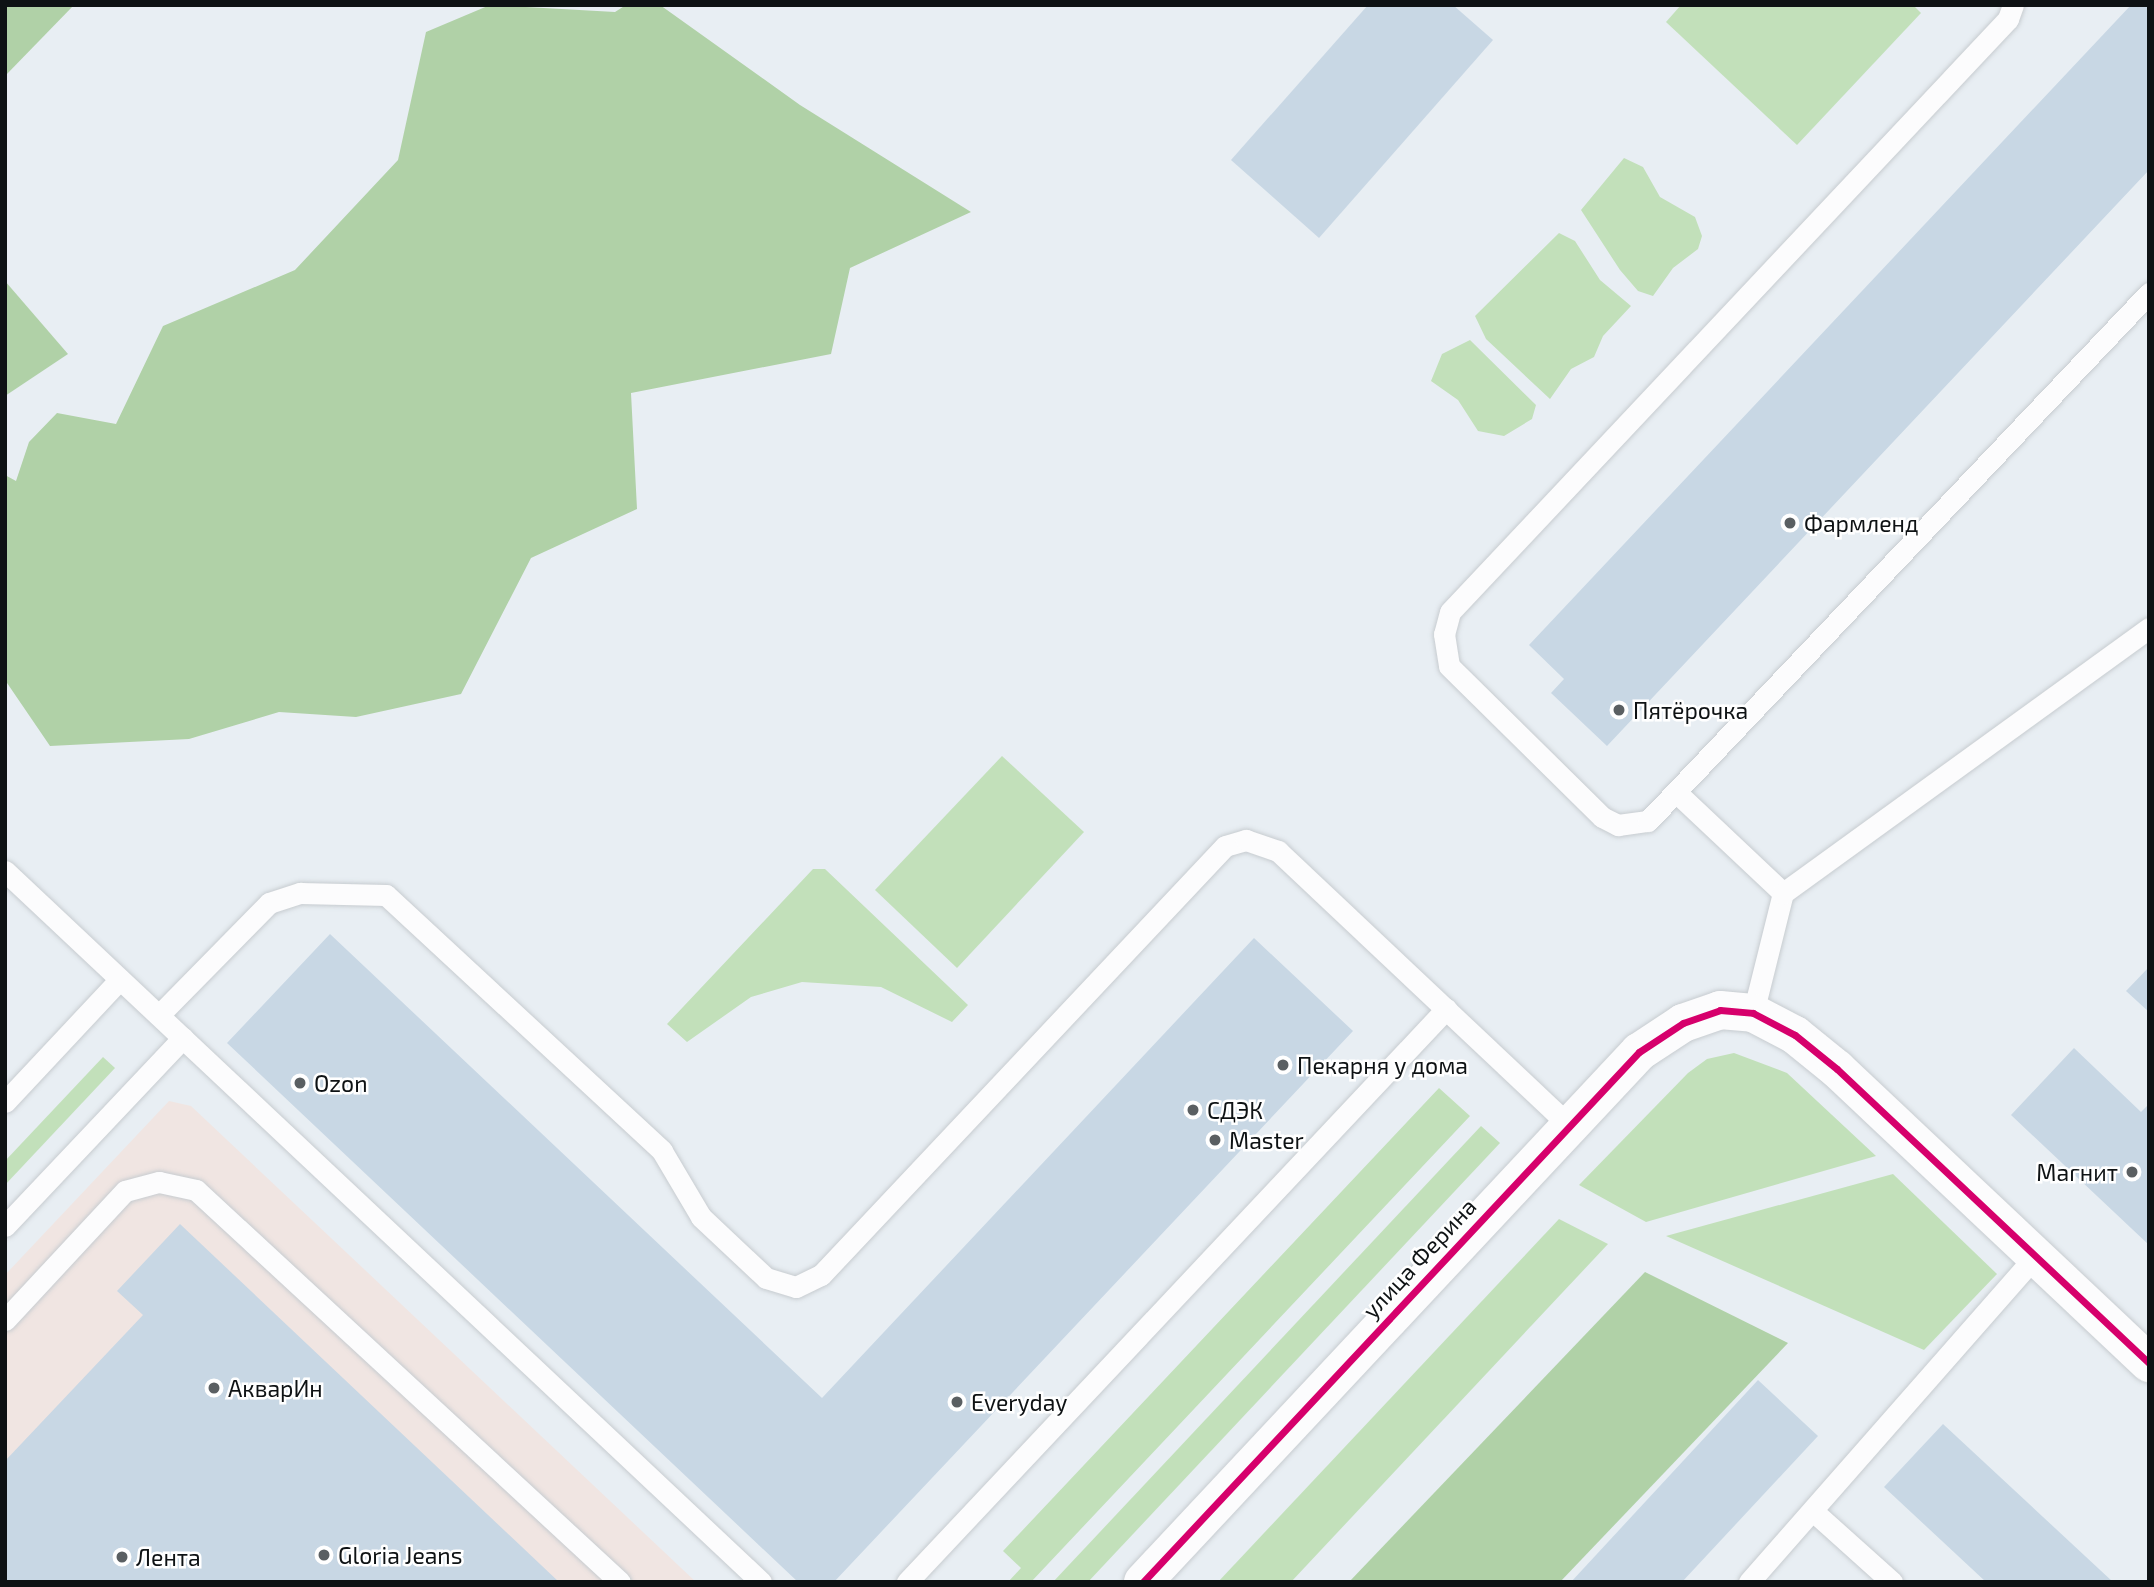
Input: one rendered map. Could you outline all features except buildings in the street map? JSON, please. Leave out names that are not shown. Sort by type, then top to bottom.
[{"type":"street","name":"улица Ферина","points":[[1143,1582],[1639,1052],[1682,1023],[1720,1010],[1753,1013]]},
{"type":"street","points":[[1753,1013],[1795,1035],[1837,1069],[2149,1363]]},
{"type":"lane","points":[[2013,5],[2008,19],[1450,612],[1444,651],[1462,684],[1602,817],[1633,826],[1677,793],[2149,293]]},
{"type":"lane","points":[[1753,1013],[1783,893],[2149,628]]},
{"type":"lane","points":[[1677,793],[1783,893]]},
{"type":"lane","points":[[159,1015],[268,903],[300,893],[386,894],[656,1146],[701,1217],[766,1278],[796,1287],[821,1275],[1225,846],[1247,840],[1268,844],[1569,1125]]},
{"type":"lane","points":[[5,871],[761,1582]]},
{"type":"lane","points":[[5,1102],[120,979]]},
{"type":"lane","points":[[907,1582],[1446,1009]]},
{"type":"lane","points":[[5,1226],[183,1038]]},
{"type":"lane","points":[[5,1320],[125,1191],[159,1182],[196,1190],[620,1582]]},
{"type":"lane","points":[[1749,1582],[1814,1512],[2035,1256]]},
{"type":"lane","points":[[1814,1512],[1892,1582]]},
{"type":"shaded area","points":[[169,1101],[191,1106],[696,1582],[5,1582],[5,1275]]},
{"type":"green space","points":[[5,5],[74,5],[5,76]]},
{"type":"green space","points":[[490,5],[615,12],[626,5],[660,5],[800,105],[971,212],[850,268],[831,354],[631,393],[637,509],[531,558],[461,694],[356,717],[279,712],[189,739],[50,746],[5,680],[5,475],[16,481],[29,442],[57,413],[116,424],[163,326],[295,270],[398,160],[426,32]]},
{"type":"green space","points":[[1681,5],[1913,5],[1921,13],[1797,145],[1666,22]]},
{"type":"green space","points":[[1624,158],[1643,167],[1660,197],[1695,217],[1702,236],[1698,249],[1673,268],[1653,296],[1638,291],[1620,270],[1581,210]]},
{"type":"green space","points":[[1559,233],[1575,241],[1600,280],[1631,306],[1603,336],[1594,357],[1571,369],[1550,399],[1486,339],[1475,316]]},
{"type":"green space","points":[[5,281],[68,354],[5,396]]},
{"type":"green space","points":[[1470,340],[1536,405],[1532,419],[1504,436],[1478,431],[1458,400],[1431,381],[1442,354]]},
{"type":"green space","points":[[1002,756],[1084,832],[957,968],[875,890]]},
{"type":"green space","points":[[813,869],[825,869],[968,1005],[952,1022],[881,987],[802,982],[751,997],[687,1042],[667,1024]]},
{"type":"green space","points":[[1734,1053],[1787,1073],[1876,1156],[1646,1222],[1579,1185],[1688,1073],[1707,1059]]},
{"type":"green space","points":[[103,1057],[115,1068],[5,1185],[5,1161]]},
{"type":"green space","points":[[1439,1088],[1470,1116],[1031,1582],[1008,1582],[1021,1568],[1003,1551]]},
{"type":"green space","points":[[1481,1126],[1500,1143],[1088,1582],[1053,1582]]},
{"type":"green space","points":[[1893,1174],[1997,1274],[1924,1350],[1666,1236]]},
{"type":"green space","points":[[1559,1219],[1608,1244],[1291,1582],[1218,1582]]},
{"type":"green space","points":[[1645,1272],[1788,1343],[1560,1582],[1349,1582]]},
{"type":"cycle path","points":[[1143,1582],[1639,1052],[1683,1023],[1720,1010],[1753,1013],[1795,1035],[1837,1069],[2149,1363]]},
{"type":"place","name":"Фармленд","points":[[1790,523]]},
{"type":"place","name":"Пятёрочка","points":[[1619,710]]},
{"type":"place","name":"Пекарня у дома","points":[[1283,1065]]},
{"type":"place","name":"Ozon","points":[[300,1083]]},
{"type":"place","name":"СДЭК","points":[[1193,1110]]},
{"type":"place","name":"Master","points":[[1215,1140]]},
{"type":"place","name":"Магнит","points":[[2132,1172]]},
{"type":"place","name":"АкварИн","points":[[214,1388]]},
{"type":"place","name":"Everyday","points":[[957,1402]]},
{"type":"place","name":"Gloria Jeans","points":[[324,1555]]},
{"type":"place","name":"Лента","points":[[122,1557]]}]
